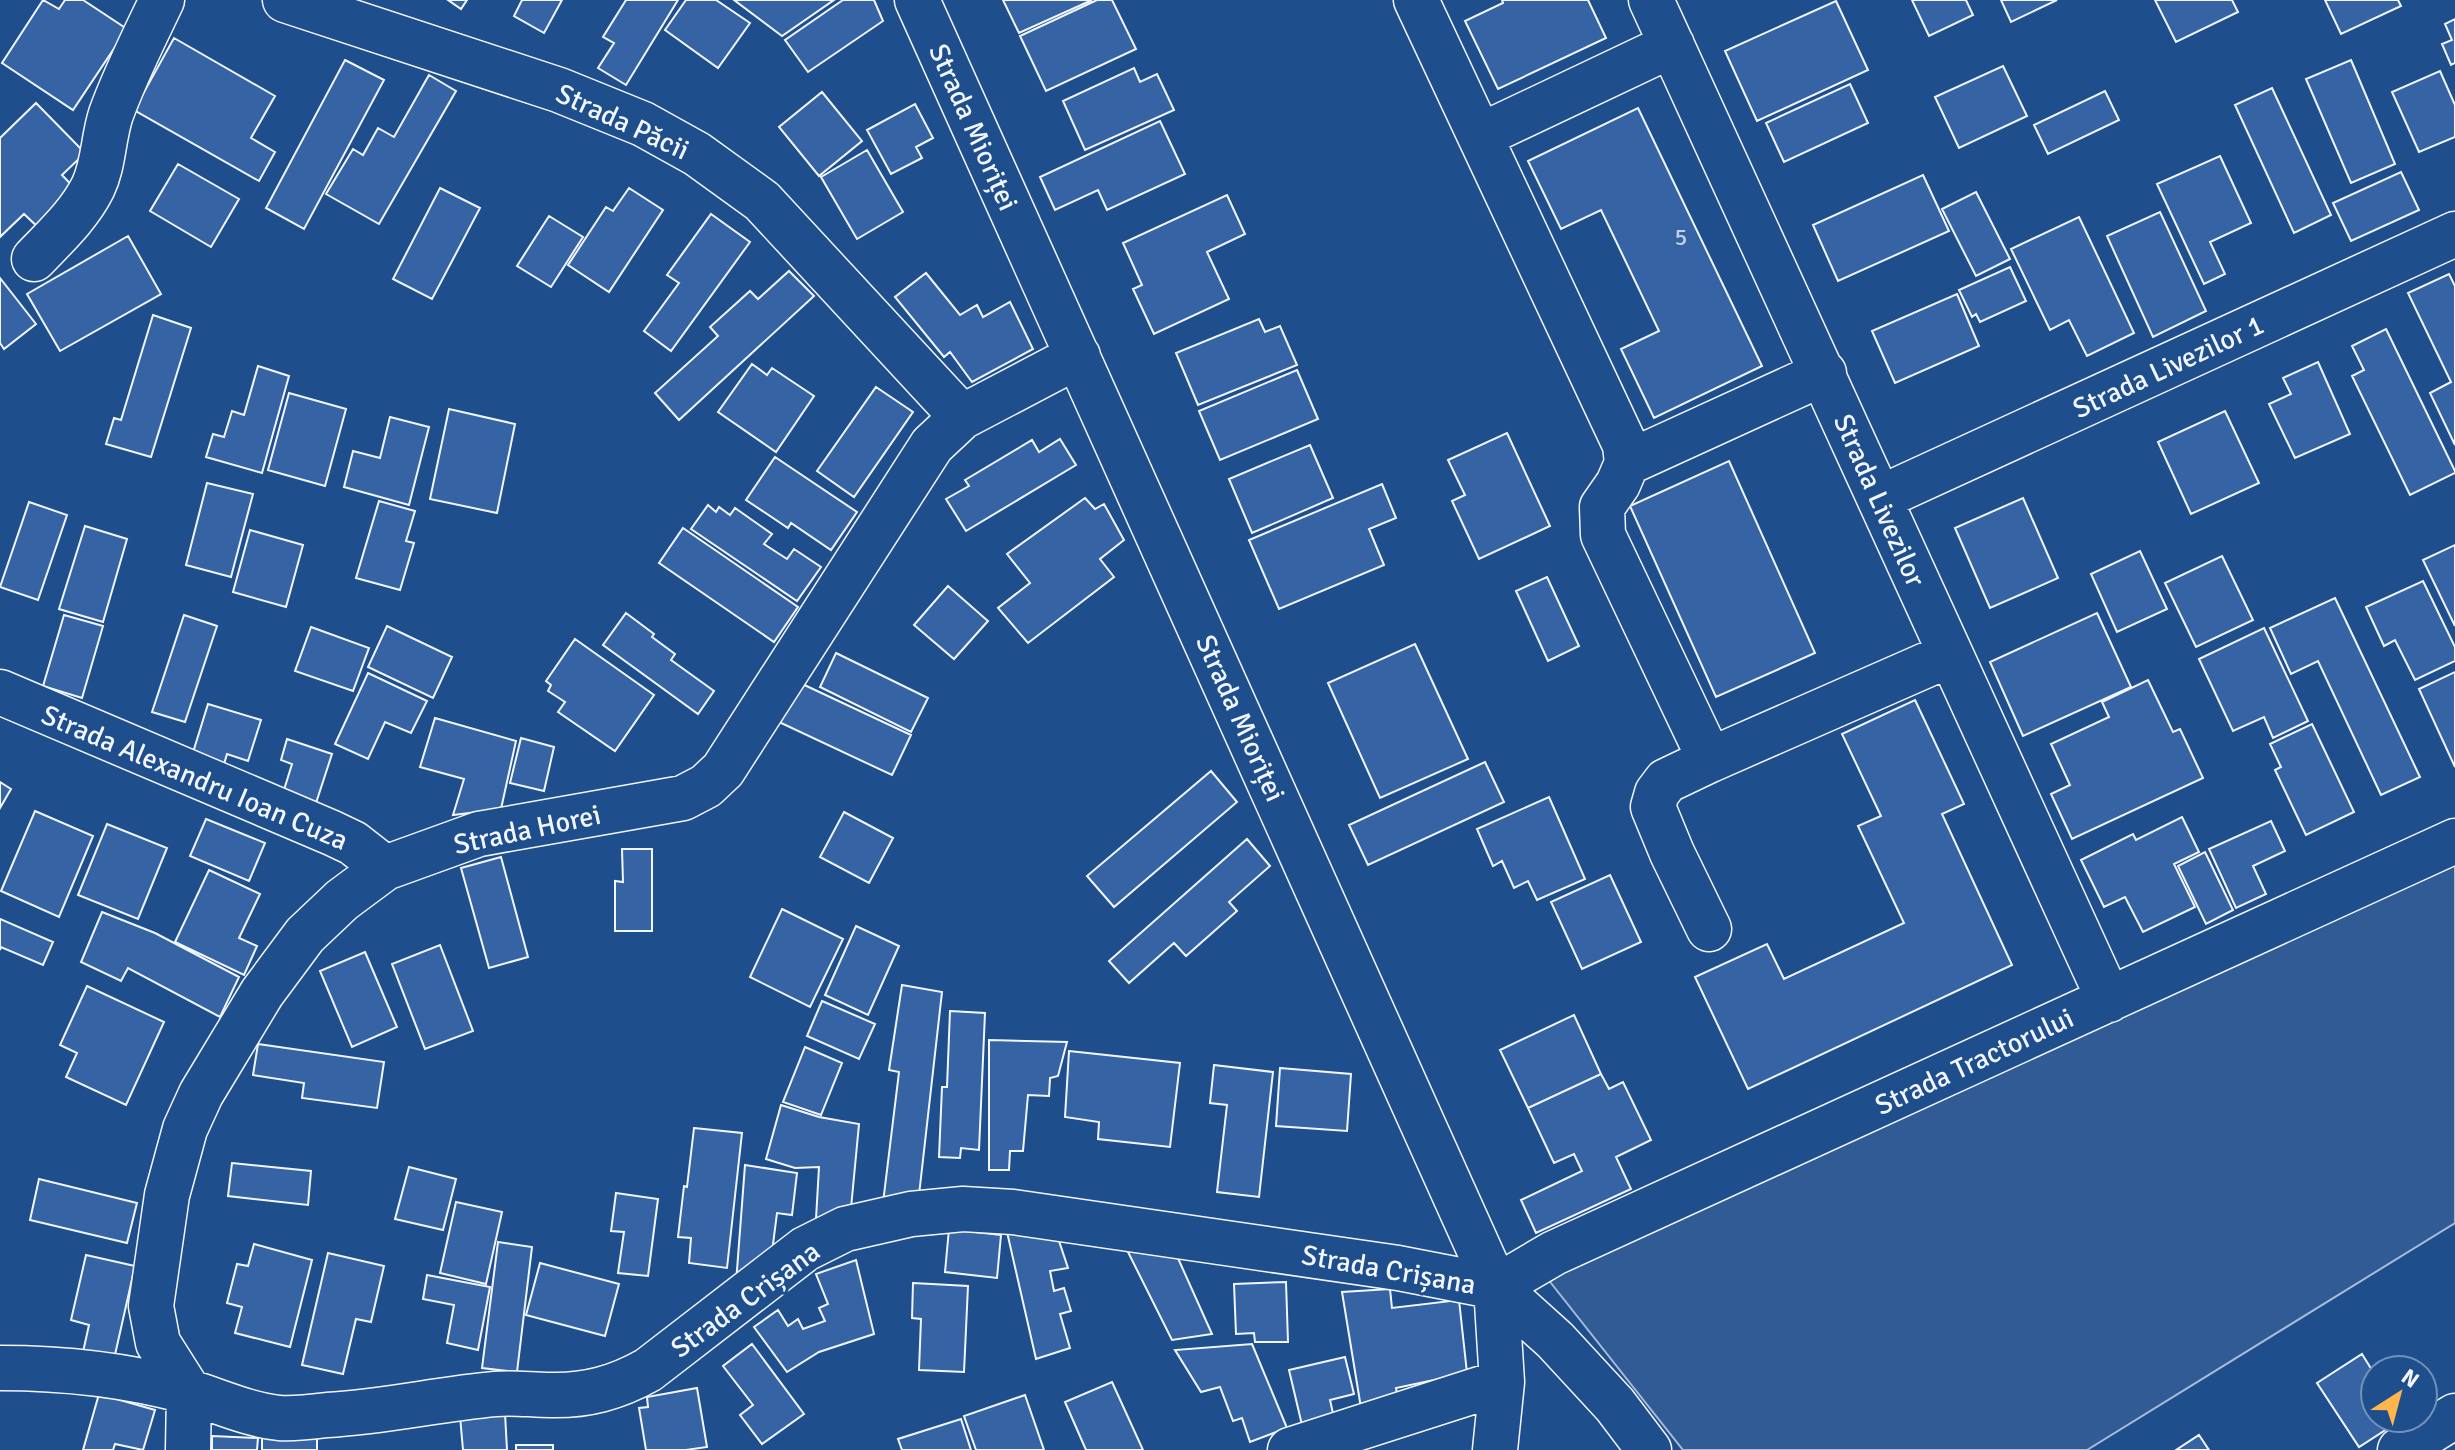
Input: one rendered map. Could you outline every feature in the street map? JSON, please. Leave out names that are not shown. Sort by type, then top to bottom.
[{"type":"street","points":[[34,259],[72,220],[94,185],[110,118],[129,68],[162,0]]},
{"type":"street","name":"Strada Păcii","points":[[285,0],[559,90],[643,124],[697,154],[762,201],[962,417]]},
{"type":"street","name":"Strada Mioriței","points":[[917,0],[1496,1287],[1502,1382],[1495,1450]]},
{"type":"street","points":[[1416,0],[1625,445],[1627,463],[1618,484],[1602,507],[1603,535],[1710,760]]},
{"type":"street","name":"Strada Livezilor","points":[[1651,0],[2109,1000]]},
{"type":"street","points":[[1480,136],[1672,45]]},
{"type":"street","name":"Strada Livezilor 1","points":[[1880,498],[2455,234]]},
{"type":"street","name":"Strada Horei","points":[[189,1392],[158,1343],[151,1306],[167,1195],[185,1129],[201,1094],[262,993],[305,935],[342,900],[385,868],[479,834],[683,798],[706,786],[723,770],[932,445],[962,417],[1078,356]]},
{"type":"street","points":[[1627,463],[1824,373]]},
{"type":"street","points":[[1709,929],[1653,807],[1657,793],[1666,781],[1949,655]]},
{"type":"street","name":"Strada Alexandru Ioan Cuza","points":[[0,692],[332,833],[353,843],[385,868]]},
{"type":"street","name":"Strada Tractorului","points":[[1496,1287],[1554,1253],[2455,841]]},
{"type":"street","name":"Strada Crișana","points":[[0,1368],[29,1368],[129,1379],[189,1392],[232,1408],[282,1418],[370,1413],[501,1393],[553,1395],[603,1391],[648,1370],[805,1249],[845,1229],[911,1214],[963,1209],[1013,1212],[1398,1268],[1496,1287]]},
{"type":"street","points":[[1496,1287],[1555,1340],[1615,1405],[1649,1450]]},
{"type":"street","points":[[1290,1450],[1502,1382]]},
{"type":"street","points":[[188,1450],[189,1392]]},
{"type":"street","points":[[2400,1450],[2455,1416]]},
{"type":"shaded area","points":[[2455,862],[2455,1223],[2087,1450],[1683,1450],[1543,1273]]},
{"type":"building","points":[[43,0],[59,9],[65,0],[83,0],[127,29],[73,110],[2,63]]},
{"type":"building","points":[[448,0],[467,0],[461,9]]},
{"type":"building","points":[[522,0],[562,0],[544,33],[514,16]]},
{"type":"building","points":[[626,0],[678,0],[626,85],[598,68],[614,43],[603,37]]},
{"type":"building","points":[[686,0],[716,0],[750,23],[718,68],[665,30]]},
{"type":"building","points":[[734,0],[834,0],[782,36]]},
{"type":"building","points":[[843,0],[874,0],[883,21],[808,72],[785,40]]},
{"type":"building","points":[[1003,0],[1092,0],[1019,33]]},
{"type":"building","points":[[1097,0],[1112,0],[1136,49],[1046,91],[1020,36]]},
{"type":"building","points":[[1502,0],[1588,0],[1606,38],[1498,89],[1465,21],[1503,3]]},
{"type":"building","points":[[1912,0],[1966,0],[1973,15],[1929,36]]},
{"type":"building","points":[[2001,0],[2057,0],[2011,22]]},
{"type":"building","points":[[2155,0],[2232,0],[2238,12],[2176,42]]},
{"type":"building","points":[[2325,0],[2398,0],[2401,6],[2341,34]]},
{"type":"building","points":[[1836,1],[1868,70],[1757,121],[1725,51]]},
{"type":"building","points":[[2455,19],[2455,63],[2451,65],[2442,44],[2452,40],[2445,24]]},
{"type":"building","points":[[174,38],[275,96],[251,138],[275,152],[259,181],[134,110]]},
{"type":"building","points":[[345,60],[384,80],[304,229],[266,208]]},
{"type":"building","points":[[2351,60],[2395,164],[2351,183],[2306,79]]},
{"type":"building","points":[[2003,66],[2027,116],[1959,148],[1935,97]]},
{"type":"building","points":[[1134,68],[1140,82],[1157,74],[1174,110],[1085,150],[1063,101]]},
{"type":"building","points":[[2440,71],[2455,105],[2455,137],[2419,152],[2392,92]]},
{"type":"building","points":[[429,75],[456,91],[379,224],[326,194],[353,149],[363,155],[378,128],[394,137]]},
{"type":"building","points":[[1850,84],[1868,123],[1784,162],[1766,123]]},
{"type":"building","points":[[2272,88],[2331,215],[2294,233],[2235,105]]},
{"type":"building","points":[[2105,91],[2119,120],[2048,154],[2034,125]]},
{"type":"building","points":[[822,92],[862,141],[819,176],[779,127]]},
{"type":"building","points":[[36,103],[85,153],[62,175],[80,194],[42,231],[24,214],[0,237],[0,138]]},
{"type":"building","points":[[915,104],[933,138],[916,147],[922,158],[891,174],[867,130]]},
{"type":"building","points":[[1638,108],[1762,366],[1654,418],[1621,349],[1659,331],[1601,210],[1561,229],[1528,161]]},
{"type":"building","points":[[1160,121],[1185,174],[1107,210],[1098,190],[1055,210],[1040,177]]},
{"type":"building","points":[[867,150],[903,212],[857,239],[821,177]]},
{"type":"building","points":[[2220,156],[2251,223],[2210,242],[2225,274],[2204,284],[2157,184]]},
{"type":"building","points":[[178,164],[239,199],[211,247],[150,211]]},
{"type":"building","points":[[2401,172],[2419,210],[2351,241],[2333,203]]},
{"type":"building","points":[[1923,175],[1949,231],[1838,281],[1813,225]]},
{"type":"building","points":[[440,188],[480,208],[432,299],[393,279]]},
{"type":"building","points":[[629,188],[663,210],[609,292],[568,265],[606,207],[613,211]]},
{"type":"building","points":[[1976,192],[2010,259],[1976,276],[1942,209]]},
{"type":"building","points":[[1227,195],[1245,234],[1207,252],[1229,299],[1154,334],[1133,289],[1142,285],[1123,243]]},
{"type":"building","points":[[2160,212],[2206,311],[2153,337],[2107,236]]},
{"type":"building","points":[[711,214],[750,242],[671,351],[644,331],[679,283],[667,275]]},
{"type":"building","points":[[549,216],[583,237],[551,287],[517,266]]},
{"type":"building","points":[[2079,217],[2134,333],[2087,356],[2069,320],[2050,330],[2011,249]]},
{"type":"building","points":[[128,236],[161,294],[60,351],[27,294]]},
{"type":"building","points":[[2010,267],[2026,301],[1980,322],[1976,314],[1972,317],[1959,290]]},
{"type":"building","points":[[789,271],[814,296],[679,420],[655,393],[718,336],[710,327],[750,291],[758,299]]},
{"type":"building","points":[[926,273],[960,315],[977,305],[983,317],[1010,302],[1033,349],[972,382],[950,352],[944,357],[895,297]]},
{"type":"building","points":[[2449,274],[2455,286],[2455,445],[2430,393],[2451,382],[2408,293]]},
{"type":"building","points":[[0,278],[36,324],[4,349],[0,343]]},
{"type":"building","points":[[1957,294],[1979,346],[1895,383],[1872,331]]},
{"type":"building","points":[[153,315],[191,328],[151,457],[106,444],[114,418],[121,420]]},
{"type":"building","points":[[1259,319],[1265,332],[1280,326],[1297,365],[1198,405],[1176,353]]},
{"type":"building","points":[[2386,329],[2455,471],[2410,495],[2352,376],[2364,370],[2352,346]]},
{"type":"building","points":[[2318,362],[2350,434],[2295,458],[2269,404],[2291,394],[2283,378]]},
{"type":"building","points":[[752,364],[767,375],[772,368],[814,396],[776,452],[718,412]]},
{"type":"building","points":[[258,366],[289,376],[262,473],[206,457],[213,434],[224,437],[232,411],[244,415]]},
{"type":"building","points":[[1297,370],[1318,419],[1220,460],[1199,411]]},
{"type":"building","points":[[876,387],[913,412],[854,497],[817,471]]},
{"type":"building","points":[[289,393],[346,409],[325,486],[268,470]]},
{"type":"building","points":[[449,409],[515,424],[497,513],[430,499]]},
{"type":"building","points":[[2225,411],[2259,483],[2191,514],[2158,442]]},
{"type":"building","points":[[390,417],[429,427],[409,505],[344,487],[353,451],[380,458]]},
{"type":"building","points":[[1507,433],[1550,526],[1479,559],[1452,501],[1465,495],[1448,460]]},
{"type":"building","points":[[1060,439],[1076,465],[966,531],[946,499],[969,486],[965,480],[1032,440],[1039,452]]},
{"type":"building","points":[[1310,445],[1333,498],[1252,533],[1229,479]]},
{"type":"building","points":[[775,457],[857,512],[831,550],[791,523],[788,528],[746,500]]},
{"type":"building","points":[[1729,461],[1815,653],[1716,697],[1630,506]]},
{"type":"building","points":[[207,483],[253,494],[231,577],[186,565]]},
{"type":"building","points":[[1382,484],[1396,518],[1369,529],[1384,565],[1279,609],[1249,540]]},
{"type":"building","points":[[1085,498],[1095,509],[1104,504],[1124,540],[1100,559],[1114,577],[1028,643],[998,608],[1030,583],[1007,554]]},
{"type":"building","points":[[2023,498],[2058,578],[1990,608],[1955,528]]},
{"type":"building","points":[[379,501],[415,511],[406,541],[414,543],[400,590],[356,578]]},
{"type":"building","points":[[29,502],[67,515],[38,600],[0,587]]},
{"type":"building","points":[[708,505],[716,512],[719,507],[730,515],[735,508],[772,534],[764,544],[787,559],[794,549],[821,567],[797,601],[691,529]]},
{"type":"building","points":[[85,526],[127,539],[103,622],[59,609]]},
{"type":"building","points":[[683,528],[798,607],[774,642],[659,563]]},
{"type":"building","points":[[250,530],[303,545],[286,607],[233,592]]},
{"type":"building","points":[[2455,545],[2455,626],[2423,560]]},
{"type":"building","points":[[2140,551],[2167,609],[2117,632],[2091,574]]},
{"type":"building","points":[[2222,556],[2253,620],[2196,647],[2165,583]]},
{"type":"building","points":[[1547,577],[1579,646],[1548,661],[1516,591]]},
{"type":"building","points":[[2423,581],[2455,647],[2455,661],[2415,680],[2395,640],[2384,646],[2366,607]]},
{"type":"building","points":[[948,586],[988,621],[954,659],[914,625]]},
{"type":"building","points":[[2335,598],[2420,777],[2381,795],[2318,661],[2291,674],[2270,628]]},
{"type":"building","points":[[626,613],[675,654],[671,660],[714,691],[698,714],[603,645]]},
{"type":"building","points":[[2097,613],[2131,687],[2023,736],[1990,662]]},
{"type":"building","points":[[64,615],[103,626],[82,698],[43,686]]},
{"type":"building","points":[[184,615],[217,626],[185,722],[152,712]]},
{"type":"building","points":[[387,626],[452,657],[433,698],[368,667]]},
{"type":"building","points":[[311,627],[369,648],[353,691],[295,671]]},
{"type":"building","points":[[2264,628],[2308,721],[2273,738],[2264,717],[2233,731],[2199,659]]},
{"type":"building","points":[[575,639],[654,695],[615,751],[558,712],[565,702],[548,691],[551,685],[546,681]]},
{"type":"building","points":[[1415,644],[1468,759],[1380,798],[1328,683]]},
{"type":"building","points":[[836,653],[928,698],[911,732],[820,687]]},
{"type":"building","points":[[2455,672],[2455,767],[2419,689]]},
{"type":"building","points":[[368,673],[427,701],[411,733],[385,722],[368,759],[335,744]]},
{"type":"building","points":[[2148,680],[2173,732],[2180,729],[2203,778],[2072,839],[2051,794],[2070,785],[2051,744],[2109,717],[2102,702]]},
{"type":"building","points":[[798,682],[911,735],[892,775],[779,722]]},
{"type":"building","points":[[1915,700],[1964,804],[1942,814],[2012,965],[1748,1089],[1695,977],[1767,944],[1784,979],[1904,923],[1858,826],[1881,816],[1842,734]]},
{"type":"building","points":[[208,704],[261,720],[248,761],[227,754],[222,771],[190,762]]},
{"type":"building","points":[[435,718],[516,741],[501,809],[453,815],[464,779],[420,767]]},
{"type":"building","points":[[2312,724],[2354,812],[2306,835],[2275,770],[2281,767],[2270,744]]},
{"type":"building","points":[[521,738],[554,747],[544,791],[510,783]]},
{"type":"building","points":[[287,739],[332,754],[316,803],[283,793],[292,764],[281,760]]},
{"type":"building","points":[[1485,762],[1504,802],[1368,865],[1349,825]]},
{"type":"building","points":[[1211,771],[1237,802],[1114,907],[1087,876]]},
{"type":"building","points":[[0,782],[11,789],[0,808]]},
{"type":"building","points":[[1549,797],[1585,879],[1537,900],[1528,881],[1514,888],[1502,861],[1493,866],[1477,829]]},
{"type":"building","points":[[35,811],[93,836],[59,917],[1,891]]},
{"type":"building","points":[[844,812],[893,838],[869,883],[820,857]]},
{"type":"building","points":[[2182,817],[2199,852],[2174,864],[2195,907],[2143,932],[2125,897],[2104,907],[2081,860],[2133,834],[2136,840]]},
{"type":"building","points":[[206,819],[265,843],[249,881],[190,856]]},
{"type":"building","points":[[2271,821],[2285,851],[2253,866],[2266,894],[2236,908],[2209,849]]},
{"type":"building","points":[[107,824],[167,848],[138,919],[78,895]]},
{"type":"building","points":[[1247,839],[1270,866],[1229,902],[1237,911],[1186,956],[1174,943],[1129,983],[1109,961]]},
{"type":"building","points":[[622,849],[652,849],[652,931],[615,931],[615,881],[623,882]]},
{"type":"building","points":[[2205,852],[2233,910],[2206,924],[2178,866]]},
{"type":"building","points":[[501,857],[528,957],[489,968],[461,868]]},
{"type":"building","points":[[209,870],[260,894],[239,938],[257,946],[244,975],[175,942]]},
{"type":"building","points":[[1610,875],[1641,942],[1582,969],[1551,902]]},
{"type":"building","points":[[782,909],[843,939],[810,1007],[750,977]]},
{"type":"building","points":[[102,912],[155,933],[239,977],[220,1017],[128,968],[121,981],[81,962]]},
{"type":"building","points":[[0,919],[53,942],[43,965],[1,947],[0,950]]},
{"type":"building","points":[[856,926],[899,946],[868,1015],[825,995]]},
{"type":"building","points":[[440,945],[473,1031],[425,1049],[392,964]]},
{"type":"building","points":[[365,952],[397,1027],[352,1047],[320,971]]},
{"type":"building","points":[[902,985],[942,992],[919,1195],[883,1203],[899,1072],[889,1070]]},
{"type":"building","points":[[87,986],[164,1022],[126,1105],[66,1077],[77,1053],[60,1045]]},
{"type":"building","points":[[822,1001],[875,1024],[859,1059],[807,1036]]},
{"type":"building","points":[[950,1011],[985,1013],[979,1150],[961,1148],[960,1158],[939,1157],[942,1087],[947,1087]]},
{"type":"building","points":[[1574,1015],[1601,1074],[1528,1108],[1500,1050]]},
{"type":"building","points":[[989,1040],[1067,1042],[1058,1076],[1050,1078],[1049,1096],[1028,1095],[1023,1151],[1010,1151],[1009,1170],[989,1170]]},
{"type":"building","points":[[258,1044],[384,1062],[377,1108],[302,1098],[304,1083],[253,1075]]},
{"type":"building","points":[[805,1047],[842,1063],[821,1115],[783,1102]]},
{"type":"building","points":[[1069,1051],[1180,1063],[1170,1147],[1098,1139],[1099,1122],[1065,1117]]},
{"type":"building","points":[[1214,1065],[1273,1072],[1259,1197],[1217,1192],[1227,1105],[1210,1103]]},
{"type":"building","points":[[1280,1068],[1351,1074],[1347,1131],[1276,1126]]},
{"type":"building","points":[[1601,1074],[1609,1089],[1623,1082],[1651,1140],[1616,1157],[1631,1189],[1536,1233],[1521,1200],[1582,1171],[1574,1154],[1554,1163],[1528,1108]]},
{"type":"building","points":[[781,1105],[819,1117],[859,1124],[851,1208],[816,1219],[819,1167],[795,1168],[766,1159]]},
{"type":"building","points":[[694,1128],[742,1133],[727,1268],[689,1263],[691,1238],[678,1237]]},
{"type":"building","points":[[232,1163],[311,1171],[308,1205],[228,1196]]},
{"type":"building","points":[[745,1165],[797,1173],[792,1215],[777,1213],[771,1260],[736,1283]]},
{"type":"building","points":[[409,1167],[456,1179],[443,1230],[395,1219]]},
{"type":"building","points":[[39,1179],[137,1203],[127,1243],[30,1220]]},
{"type":"building","points":[[616,1193],[658,1199],[648,1276],[618,1273],[624,1232],[611,1231]]},
{"type":"building","points":[[456,1202],[502,1212],[486,1284],[440,1273]]},
{"type":"building","points":[[949,1229],[1001,1235],[997,1278],[945,1272]]},
{"type":"building","points":[[1007,1232],[1056,1232],[1068,1268],[1050,1271],[1054,1291],[1064,1288],[1071,1311],[1060,1314],[1070,1348],[1036,1359]]},
{"type":"building","points":[[498,1242],[532,1247],[517,1372],[482,1368]]},
{"type":"building","points":[[254,1244],[312,1260],[290,1347],[235,1333],[242,1307],[227,1303],[237,1264],[248,1266]]},
{"type":"building","points":[[1127,1250],[1177,1256],[1212,1334],[1172,1340]]},
{"type":"building","points":[[328,1253],[384,1266],[371,1322],[356,1319],[343,1374],[302,1365]]},
{"type":"building","points":[[86,1255],[135,1266],[112,1368],[81,1361],[89,1325],[71,1320]]},
{"type":"building","points":[[856,1260],[874,1334],[819,1352],[787,1372],[754,1327],[778,1310],[788,1326],[798,1319],[803,1329],[825,1321],[819,1308],[828,1304],[816,1274]]},
{"type":"building","points":[[540,1263],[619,1284],[605,1336],[526,1315]]},
{"type":"building","points":[[427,1275],[490,1287],[478,1350],[447,1343],[454,1305],[423,1299]]},
{"type":"building","points":[[1286,1282],[1288,1342],[1255,1342],[1254,1333],[1236,1334],[1234,1284]]},
{"type":"building","points":[[913,1283],[968,1286],[964,1372],[919,1370],[921,1319],[912,1318]]},
{"type":"building","points":[[1390,1289],[1392,1308],[1459,1300],[1467,1373],[1396,1388],[1398,1400],[1361,1408],[1342,1292]]},
{"type":"building","points":[[752,1344],[804,1414],[762,1444],[740,1415],[753,1405],[723,1366]]},
{"type":"building","points":[[1252,1344],[1287,1428],[1250,1442],[1242,1418],[1233,1421],[1220,1387],[1201,1392],[1175,1350]]},
{"type":"building","points":[[2359,1356],[2359,1434],[2379,1434],[2359,1447],[2317,1383]]},
{"type":"building","points":[[1345,1357],[1354,1394],[1330,1400],[1334,1418],[1302,1425],[1289,1370]]},
{"type":"building","points":[[1112,1382],[1143,1450],[1086,1450],[1065,1402]]},
{"type":"building","points":[[697,1388],[707,1447],[646,1450],[639,1408],[648,1407],[647,1397]]},
{"type":"building","points":[[99,1394],[155,1410],[143,1450],[115,1444],[113,1450],[83,1450]]},
{"type":"building","points":[[1025,1395],[1044,1450],[976,1450],[964,1416]]},
{"type":"building","points":[[505,1413],[507,1450],[463,1450],[460,1416]]},
{"type":"building","points":[[961,1419],[971,1450],[902,1450],[898,1439]]},
{"type":"building","points":[[262,1435],[317,1435],[317,1450],[262,1450]]},
{"type":"building","points":[[2199,1435],[2209,1450],[2176,1450]]},
{"type":"building","points":[[212,1436],[258,1438],[257,1450],[212,1450]]},
{"type":"building","points":[[516,1445],[553,1445],[553,1450],[516,1450]]}]
